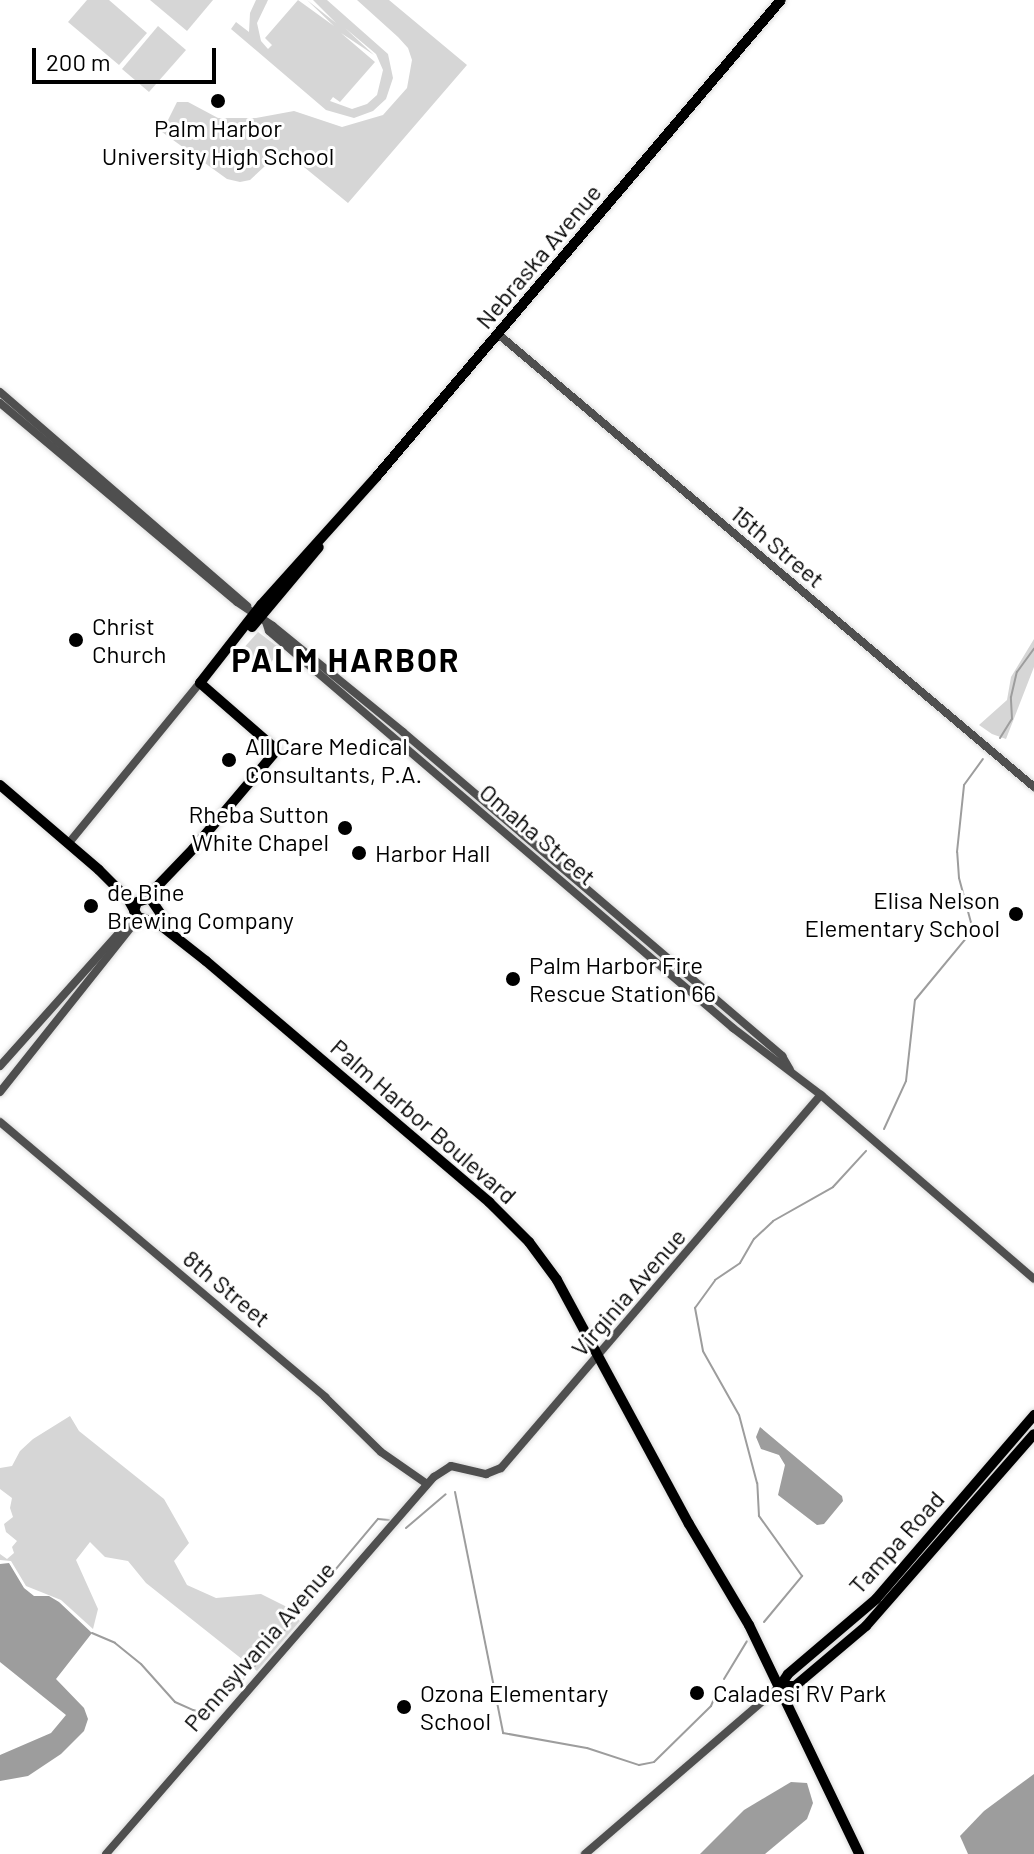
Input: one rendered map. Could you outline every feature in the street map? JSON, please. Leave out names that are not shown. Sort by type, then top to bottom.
[{"type":"main road","name":"Nebraska Avenue","points":[[200,683],[781,0]]},
{"type":"main road","points":[[134,912],[137,902],[145,898],[193,849],[277,750],[200,683]]},
{"type":"main road","points":[[0,785],[99,870],[128,899],[134,912],[146,921],[155,917],[162,893],[193,849]]},
{"type":"main road","points":[[99,870],[158,907]]},
{"type":"main road","name":"Palm Harbor Boulevard","points":[[158,907],[163,920],[188,946]]},
{"type":"main road","name":"Palm Harbor Boulevard","points":[[146,921],[159,924],[188,946],[520,1231],[557,1280],[780,1686]]},
{"type":"main road","name":"Tampa Road","points":[[780,1686],[788,1674],[876,1599],[1034,1415]]},
{"type":"main road","name":"Tampa Road","points":[[780,1686],[795,1686],[866,1626],[1034,1434]]},
{"type":"main road","points":[[780,1686],[859,1854]]},
{"type":"street","name":"15th Street","points":[[498,334],[1034,787]]},
{"type":"street","name":"Omaha Street","points":[[0,392],[230,588],[258,615],[269,631],[733,1028],[821,1095],[1034,1279]]},
{"type":"street","name":"Omaha Street","points":[[0,403],[237,602],[258,615]]},
{"type":"street","name":"Nebraska Avenue","points":[[68,844],[200,683]]},
{"type":"street","points":[[0,1066],[134,912]]},
{"type":"street","points":[[0,1092],[132,926],[146,921]]},
{"type":"street","name":"Virginia Avenue","points":[[445,1468],[456,1466],[486,1474],[501,1468],[821,1095]]},
{"type":"street","name":"8th Street","points":[[0,1122],[325,1397],[381,1452],[427,1484]]},
{"type":"street","name":"Pennsylvania Avenue","points":[[106,1854],[427,1484],[445,1468]]},
{"type":"street","name":"Tampa Road","points":[[585,1854],[780,1686]]},
{"type":"shaded area","points":[[87,0],[109,0],[147,33],[119,65],[68,22]]},
{"type":"shaded area","points":[[150,0],[213,0],[187,31]]},
{"type":"shaded area","points":[[256,0],[268,0],[257,23],[261,41],[268,49],[272,45],[265,38],[298,0],[334,26],[307,0],[336,23],[313,0],[327,0],[388,54],[393,78],[386,99],[373,111],[354,118],[326,110],[231,29],[236,22],[249,32],[250,13]],"holes":[[[345,28],[376,54],[383,70],[377,95],[367,104],[352,109],[330,101],[333,97],[340,102],[375,62],[341,33],[374,55]]]},
{"type":"shaded area","points":[[357,0],[389,0],[467,65],[348,203],[293,158],[280,152],[250,180],[240,182],[227,179],[162,132],[177,102],[188,102],[218,118],[256,118],[294,111],[342,127],[383,115],[407,88],[412,60],[408,48],[398,37]]},
{"type":"shaded area","points":[[158,26],[186,50],[149,92],[122,69]]},
{"type":"shaded area","points":[[258,632],[282,650],[263,671],[241,651]]},
{"type":"shaded area","points":[[1034,639],[1034,667],[1006,739],[992,734],[979,725],[1007,700],[1011,677]]},
{"type":"shaded area","points":[[70,1416],[79,1431],[164,1499],[189,1543],[174,1561],[187,1585],[216,1598],[261,1594],[285,1606],[300,1621],[257,1671],[146,1583],[128,1561],[105,1557],[90,1542],[76,1560],[98,1609],[93,1629],[61,1600],[26,1586],[11,1561],[0,1560],[0,1554],[7,1559],[14,1553],[12,1547],[17,1541],[6,1532],[4,1524],[13,1517],[10,1508],[12,1498],[0,1489],[0,1468],[12,1466],[20,1451],[33,1439]]},
{"type":"shaded area","points":[[760,1427],[842,1496],[843,1501],[824,1524],[817,1525],[778,1495],[785,1465],[779,1455],[761,1449],[756,1437]]},
{"type":"shaded area","points":[[9,1563],[24,1588],[34,1596],[49,1596],[59,1602],[92,1633],[56,1679],[84,1708],[88,1719],[84,1731],[61,1754],[28,1776],[0,1781],[0,1755],[51,1733],[66,1715],[0,1662],[0,1564]]},
{"type":"shaded area","points":[[1034,1774],[1034,1854],[968,1854],[960,1836],[984,1811]]},
{"type":"shaded area","points":[[791,1782],[807,1783],[813,1803],[807,1819],[765,1854],[700,1854],[744,1810]]},
{"type":"waterway","points":[[1000,738],[1012,719],[1011,697],[1017,672],[1034,649]]},
{"type":"waterway","points":[[884,1129],[906,1081],[915,1000],[973,930],[959,878],[957,852],[964,785],[983,759]]},
{"type":"waterway","points":[[764,1622],[802,1576],[759,1516],[757,1483],[739,1415],[703,1351],[695,1308],[715,1280],[740,1263],[754,1239],[773,1221],[833,1187],[866,1151]]},
{"type":"waterway","points":[[455,1492],[503,1733],[587,1748],[639,1765],[654,1762],[711,1706],[717,1692]]},
{"type":"waterway","points":[[406,1528],[446,1494]]},
{"type":"waterway","points":[[252,1669],[378,1519],[389,1520]]},
{"type":"waterway","points":[[92,1633],[115,1643],[141,1664],[175,1702],[193,1710],[209,1714],[245,1677]]},
{"type":"waterway","points":[[724,1679],[747,1641]]},
{"type":"place","name":"Palm Harbor University High School","points":[[218,101]]},
{"type":"place","name":"Christ Church","points":[[76,640]]},
{"type":"place","name":"All Care Medical Consultants, P.A.","points":[[229,760]]},
{"type":"place","name":"Rheba Sutton White Chapel","points":[[345,828]]},
{"type":"place","name":"Harbor Hall","points":[[359,853]]},
{"type":"place","name":"de Bine Brewing Company","points":[[91,906]]},
{"type":"place","name":"Elisa Nelson Elementary School","points":[[1016,914]]},
{"type":"place","name":"Palm Harbor Fire Rescue Station 66","points":[[513,979]]},
{"type":"place","name":"Caladesi RV Park","points":[[697,1693]]},
{"type":"place","name":"Ozona Elementary School","points":[[404,1707]]},
{"type":"district","name":"PALM HARBOR","points":[[346,659]]}]
